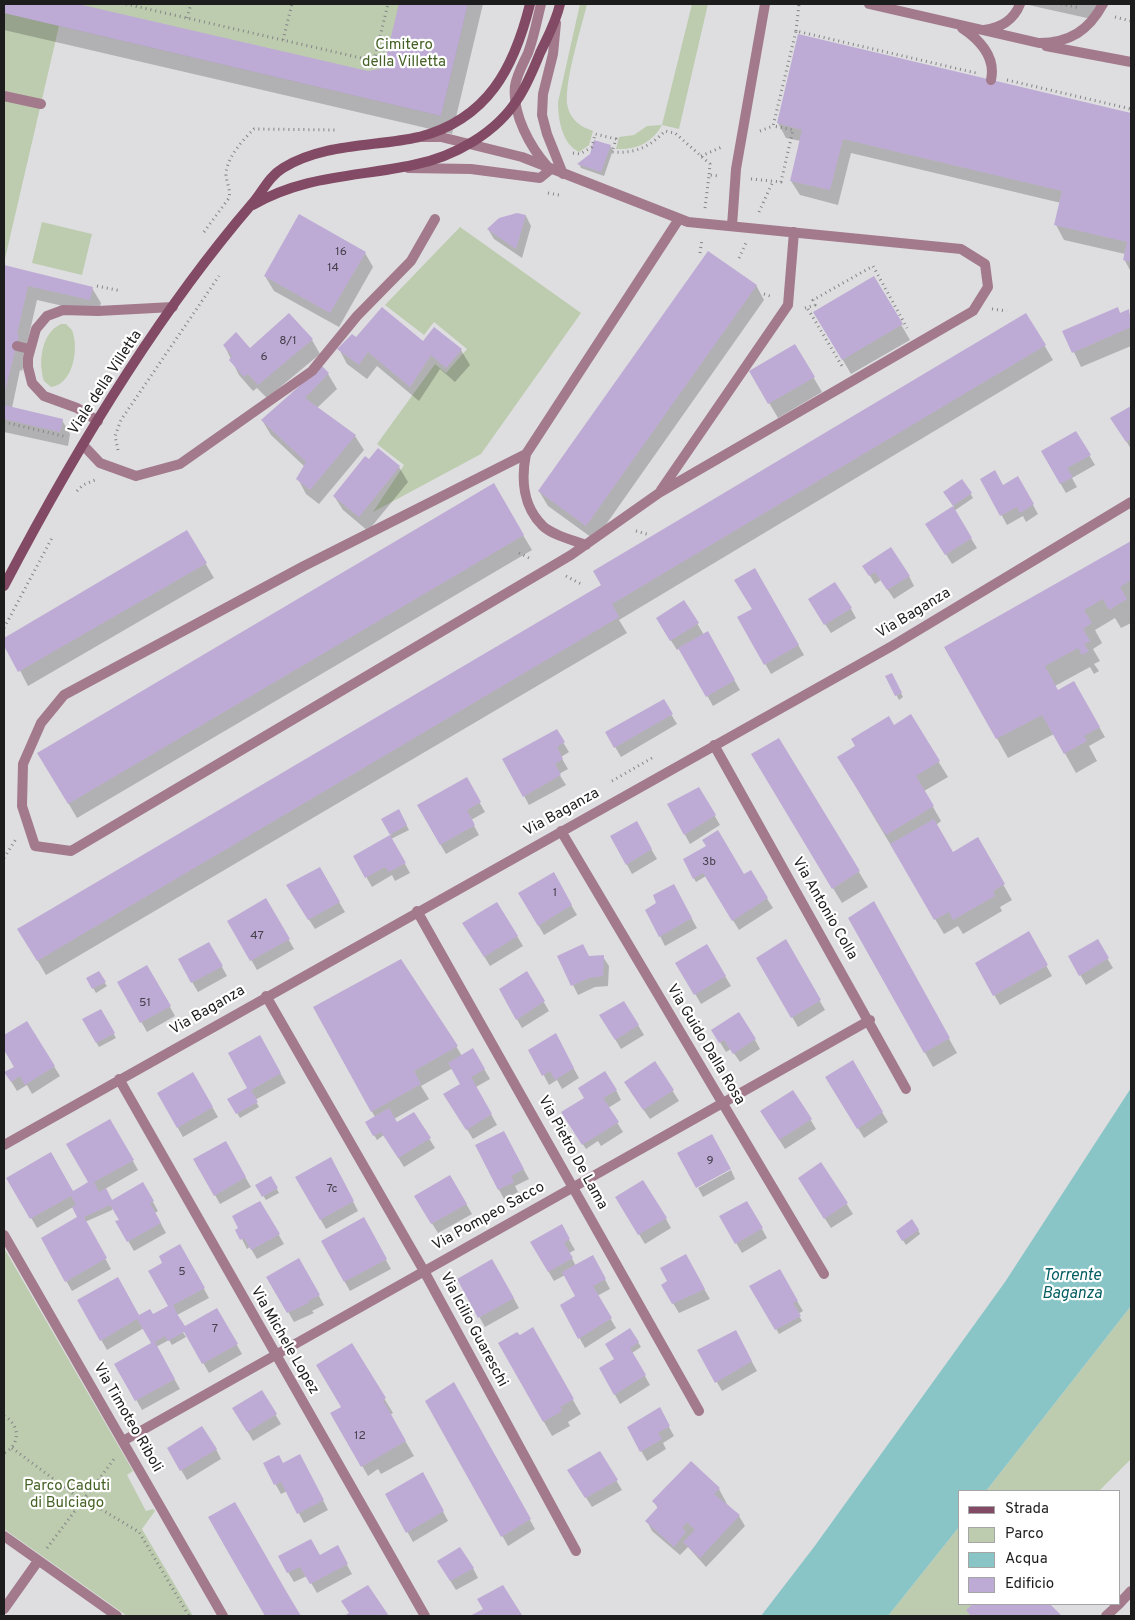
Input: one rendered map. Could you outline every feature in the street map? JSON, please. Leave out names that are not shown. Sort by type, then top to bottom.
[{"type":"street","name":"Viale della Villetta","points":[[4,586],[98,421],[174,307],[235,221],[250,207],[273,176],[298,161],[342,148],[434,134],[461,119],[480,105],[496,87],[513,59],[530,4]]},
{"type":"street","points":[[541,4],[531,42],[517,78],[516,102],[530,142],[551,170]]},
{"type":"street","name":"Viale della Villetta","points":[[250,207],[301,184],[337,175],[427,162],[468,144],[501,119],[516,102],[532,73],[557,18],[560,4]]},
{"type":"street","points":[[732,226],[735,178],[765,4]]},
{"type":"street","points":[[761,23],[770,4]]},
{"type":"street","points":[[869,4],[1023,41],[1116,61],[1131,62]]},
{"type":"street","points":[[882,7],[890,8],[907,4]]},
{"type":"street","points":[[973,29],[982,30],[1000,26],[1014,14],[1020,4]]},
{"type":"street","points":[[1023,41],[1049,43],[1069,39],[1086,28],[1103,4]]},
{"type":"street","points":[[557,18],[542,114],[547,134],[563,174]]},
{"type":"street","points":[[947,22],[966,31],[983,46],[992,64],[991,77]]},
{"type":"street","points":[[4,96],[41,104]]},
{"type":"street","points":[[419,137],[441,137],[522,157],[679,219],[961,249],[985,264],[988,287],[973,311],[659,493],[586,545],[71,851],[35,846],[22,806],[22,764],[41,723],[64,695],[304,566],[526,454]]},
{"type":"street","points":[[381,170],[470,169],[540,178],[551,170]]},
{"type":"street","points":[[83,446],[100,463],[136,476],[180,464],[312,371],[357,316],[411,261],[435,219]]},
{"type":"street","points":[[586,545],[543,526],[526,500],[522,475],[526,454],[679,219]]},
{"type":"street","points":[[659,493],[788,305],[794,232]]},
{"type":"street","points":[[98,421],[77,408],[49,398],[39,390],[30,376],[29,349],[41,321],[56,312],[68,309],[98,311],[174,307]]},
{"type":"street","points":[[17,346],[29,349]]},
{"type":"street","name":"Via Baganza","points":[[4,1145],[898,642],[1131,502]]},
{"type":"street","name":"Via Antonio Colla","points":[[714,745],[870,1020],[906,1089]]},
{"type":"street","name":"Via Guido Dalla Rosa","points":[[561,830],[824,1274]]},
{"type":"street","name":"Via Pietro De Lama","points":[[417,911],[699,1411]]},
{"type":"street","name":"Via Icilio Guareschi","points":[[266,996],[424,1271],[576,1551]]},
{"type":"street","name":"Via Pompeo Sacco","points":[[124,1443],[274,1355],[870,1020]]},
{"type":"street","name":"Via Michele Lopez","points":[[119,1079],[274,1355],[425,1616]]},
{"type":"street","name":"Via Timoteo Riboli","points":[[4,1235],[223,1616]]},
{"type":"street","points":[[4,1536],[117,1616]]},
{"type":"street","points":[[4,1610],[38,1561]]},
{"type":"street","points":[[1120,1603],[1131,1591]]},
{"type":"street","points":[[1106,1616],[1118,1605]]},
{"type":"path","points":[[126,4],[374,61],[388,4]]},
{"type":"path","points":[[187,18],[191,4]]},
{"type":"path","points":[[283,40],[292,4]]},
{"type":"path","points":[[709,175],[781,182],[794,130],[774,126],[796,31],[799,4]]},
{"type":"path","points":[[796,31],[1131,109]]},
{"type":"path","points":[[201,236],[229,198],[230,192],[226,174],[229,164],[254,129],[341,130]]},
{"type":"path","points":[[570,149],[580,154],[592,146],[595,134],[616,139],[612,152],[627,152],[649,145],[665,131],[675,133],[710,164],[700,253]]},
{"type":"path","points":[[542,192],[559,195]]},
{"type":"path","points":[[799,306],[808,309],[816,306],[813,300],[873,266],[908,327],[900,332]]},
{"type":"path","points":[[120,453],[116,445],[115,436],[121,420],[220,274]]},
{"type":"path","points":[[764,294],[781,300]]},
{"type":"path","points":[[808,309],[842,366],[850,361]]},
{"type":"path","points":[[4,422],[67,437]]},
{"type":"path","points":[[75,495],[83,485],[99,479]]},
{"type":"path","points":[[4,628],[57,528]]},
{"type":"path","points":[[612,781],[652,758]]},
{"type":"path","points":[[4,1416],[10,1420],[17,1431],[15,1443],[12,1448],[4,1453]]},
{"type":"path","points":[[38,1561],[124,1443]]},
{"type":"path","points":[[12,1448],[84,1500],[139,1532],[189,1616]]},
{"type":"green space","name":"Cimitero della Villetta","points":[[4,4],[468,4],[441,116],[59,26],[4,263]]},
{"type":"green space","points":[[580,4],[587,4],[570,72],[567,99],[569,112],[574,119],[593,131],[589,145],[579,152],[569,143],[562,130],[558,102]]},
{"type":"green space","points":[[692,4],[708,4],[679,129],[662,125]]},
{"type":"green space","points":[[662,125],[643,144],[637,147],[616,149],[619,137],[634,135],[647,126]]},
{"type":"green space","points":[[42,222],[92,234],[82,275],[32,263]]},
{"type":"green space","points":[[460,227],[581,313],[481,454],[373,512],[404,465],[377,444],[435,364],[446,373],[467,349],[434,322],[424,335],[385,305]]},
{"type":"green space","points":[[61,324],[66,324],[72,330],[75,346],[73,364],[65,379],[51,387],[44,381],[41,357],[49,334]]},
{"type":"green space","name":"Parco Caduti di Bulciago","points":[[4,1248],[133,1471],[127,1475],[146,1511],[153,1509],[155,1511],[142,1529],[193,1616],[127,1616],[4,1529]]},
{"type":"green space","points":[[1131,1306],[1131,1459],[1100,1490],[987,1490]]},
{"type":"green space","points":[[958,1528],[958,1605],[984,1605],[972,1616],[888,1616]]},
{"type":"water","name":"Torrente Baganza","points":[[1131,1088],[1131,1306],[987,1490],[958,1490],[958,1528],[888,1616],[761,1616],[814,1547],[1005,1282]]},
{"type":"building","points":[[4,4],[78,4],[368,71],[379,69],[384,65],[399,4],[468,4],[441,116],[4,13]]},
{"type":"building","points":[[798,34],[1131,113],[1131,262],[1123,260],[1127,242],[1054,225],[1062,191],[843,139],[830,190],[790,181],[802,130],[777,123]]},
{"type":"building","points":[[594,140],[611,145],[601,172],[577,164],[590,154]]},
{"type":"building","points":[[517,213],[526,215],[516,249],[487,229],[499,218]]},
{"type":"building","points":[[299,214],[366,252],[330,313],[264,276]]},
{"type":"building","points":[[708,251],[757,285],[586,526],[538,491]]},
{"type":"building","points":[[4,265],[93,287],[90,300],[28,286],[17,334],[19,335],[5,391]]},
{"type":"building","points":[[874,276],[903,324],[842,360],[813,312]]},
{"type":"building","points":[[382,307],[423,341],[434,327],[462,349],[446,368],[431,355],[410,387],[368,352],[359,365],[337,349],[352,334],[356,337]]},
{"type":"building","points":[[1118,307],[1120,313],[1129,309],[1131,327],[1072,353],[1062,331]]},
{"type":"building","points":[[289,313],[313,339],[258,385],[248,374],[244,377],[229,360],[232,356],[223,345],[236,332],[250,348]]},
{"type":"building","points":[[1026,313],[1046,345],[612,604],[619,617],[37,961],[17,929],[601,585],[593,571]]},
{"type":"building","points":[[795,344],[815,377],[768,404],[749,371]]},
{"type":"building","points":[[322,366],[329,373],[305,398],[356,435],[310,490],[296,479],[306,462],[261,420]]},
{"type":"building","points":[[4,405],[63,419],[60,432],[4,419]]},
{"type":"building","points":[[1131,406],[1131,439],[1126,442],[1110,418]]},
{"type":"building","points":[[1076,431],[1091,455],[1067,468],[1073,477],[1060,484],[1041,451]]},
{"type":"building","points":[[378,448],[400,466],[359,517],[333,496],[365,456],[369,459]]},
{"type":"building","points":[[995,470],[1003,485],[1018,476],[1034,504],[1020,513],[1017,507],[1000,516],[980,479]]},
{"type":"building","points":[[962,479],[972,493],[953,506],[943,492]]},
{"type":"building","points":[[494,483],[524,535],[68,804],[37,753]]},
{"type":"building","points":[[953,506],[972,538],[945,555],[925,524]]},
{"type":"building","points":[[187,530],[207,563],[18,672],[4,646],[4,638]]},
{"type":"building","points":[[1131,541],[1131,580],[1120,587],[1127,599],[1109,610],[1103,599],[1084,610],[1092,623],[1083,629],[1090,641],[1084,644],[1089,651],[1082,655],[1078,648],[1045,666],[1058,690],[1074,681],[1100,727],[1084,736],[1087,741],[1064,754],[1042,715],[996,739],[944,647]]},
{"type":"building","points":[[891,547],[910,576],[887,590],[875,572],[869,576],[862,566]]},
{"type":"building","points":[[755,568],[799,645],[764,665],[737,617],[752,609],[734,580]]},
{"type":"building","points":[[835,582],[852,608],[824,625],[808,599]]},
{"type":"building","points":[[684,600],[699,623],[670,641],[656,618]]},
{"type":"building","points":[[708,631],[735,680],[706,697],[678,648]]},
{"type":"building","points":[[892,673],[902,693],[895,696],[885,676]]},
{"type":"building","points":[[664,699],[673,714],[614,748],[605,732]]},
{"type":"building","points":[[911,714],[940,761],[916,776],[934,806],[886,835],[837,757],[855,746],[851,739],[889,716],[894,725]]},
{"type":"building","points":[[557,729],[565,742],[557,747],[563,759],[555,764],[561,775],[523,797],[502,759]]},
{"type":"building","points":[[779,738],[860,871],[832,889],[751,754]]},
{"type":"building","points":[[467,777],[481,802],[467,810],[475,825],[440,845],[417,805]]},
{"type":"building","points":[[699,787],[716,815],[684,835],[667,804]]},
{"type":"building","points":[[399,809],[407,825],[390,835],[381,819]]},
{"type":"building","points":[[934,819],[953,852],[978,837],[1005,884],[993,891],[995,896],[953,920],[949,912],[934,920],[890,844]]},
{"type":"building","points":[[637,821],[652,849],[626,865],[610,836]]},
{"type":"building","points":[[718,830],[744,874],[751,870],[768,898],[732,921],[703,873],[693,879],[683,859],[706,846],[702,840]]},
{"type":"building","points":[[390,835],[406,863],[389,872],[385,867],[365,878],[353,856]]},
{"type":"building","points":[[320,867],[340,902],[308,920],[286,885]]},
{"type":"building","points":[[554,872],[572,905],[538,926],[518,893]]},
{"type":"building","points":[[674,884],[692,918],[659,937],[645,910],[656,903],[653,895]]},
{"type":"building","points":[[266,898],[290,939],[250,961],[227,921]]},
{"type":"building","points":[[874,901],[950,1038],[924,1053],[848,918]]},
{"type":"building","points":[[497,902],[518,936],[484,957],[462,923]]},
{"type":"building","points":[[1029,931],[1048,965],[993,996],[975,963]]},
{"type":"building","points":[[786,939],[821,1000],[791,1018],[756,958]]},
{"type":"building","points":[[1098,939],[1109,958],[1079,976],[1068,956]]},
{"type":"building","points":[[209,942],[223,966],[191,983],[178,959]]},
{"type":"building","points":[[583,944],[589,956],[604,955],[603,976],[589,978],[571,986],[557,956]]},
{"type":"building","points":[[707,944],[726,976],[694,995],[675,963]]},
{"type":"building","points":[[401,959],[458,1046],[414,1071],[421,1084],[371,1112],[313,1007]]},
{"type":"building","points":[[147,965],[171,1006],[140,1023],[117,982]]},
{"type":"building","points":[[99,971],[106,982],[92,989],[86,978]]},
{"type":"building","points":[[527,971],[545,1001],[516,1020],[499,989]]},
{"type":"building","points":[[624,1001],[639,1025],[615,1040],[599,1015]]},
{"type":"building","points":[[101,1009],[115,1033],[96,1043],[82,1019]]},
{"type":"building","points":[[739,1012],[756,1039],[733,1054],[724,1040],[719,1043],[711,1030]]},
{"type":"building","points":[[27,1021],[55,1066],[25,1085],[20,1076],[11,1082],[4,1072],[14,1067],[4,1050],[4,1035]]},
{"type":"building","points":[[556,1033],[574,1068],[555,1080],[550,1071],[542,1076],[528,1050]]},
{"type":"building","points":[[260,1035],[281,1073],[251,1090],[258,1102],[236,1114],[227,1099],[247,1088],[228,1053]]},
{"type":"building","points":[[473,1048],[485,1069],[471,1077],[492,1114],[466,1130],[443,1094],[460,1084],[448,1063]]},
{"type":"building","points":[[853,1060],[883,1112],[857,1129],[825,1077]]},
{"type":"building","points":[[655,1061],[674,1090],[643,1110],[624,1082]]},
{"type":"building","points":[[605,1071],[617,1090],[603,1098],[619,1122],[582,1145],[561,1112],[584,1098],[578,1088]]},
{"type":"building","points":[[193,1072],[213,1107],[177,1128],[157,1093]]},
{"type":"building","points":[[793,1090],[812,1119],[779,1140],[760,1111]]},
{"type":"building","points":[[389,1108],[397,1122],[414,1112],[431,1138],[398,1158],[381,1132],[373,1136],[365,1122]]},
{"type":"building","points":[[110,1119],[134,1160],[94,1182],[99,1192],[106,1188],[112,1200],[143,1182],[154,1201],[150,1203],[161,1223],[127,1242],[115,1221],[119,1220],[110,1205],[84,1217],[107,1258],[65,1282],[41,1238],[77,1217],[72,1207],[76,1205],[71,1196],[30,1219],[6,1178],[51,1152],[73,1191],[88,1182],[66,1144]]},
{"type":"building","points":[[504,1131],[524,1169],[511,1176],[514,1182],[498,1190],[475,1145]]},
{"type":"building","points":[[712,1134],[731,1169],[696,1188],[677,1153]]},
{"type":"building","points":[[226,1141],[246,1177],[214,1196],[193,1159]]},
{"type":"building","points":[[331,1157],[354,1201],[320,1220],[295,1177]]},
{"type":"building","points":[[821,1162],[848,1203],[824,1219],[798,1178]]},
{"type":"building","points":[[450,1175],[467,1204],[431,1224],[414,1196]]},
{"type":"building","points":[[271,1176],[278,1188],[262,1197],[255,1185]]},
{"type":"building","points":[[643,1180],[667,1218],[638,1235],[615,1197]]},
{"type":"building","points":[[260,1201],[280,1234],[251,1250],[244,1238],[240,1240],[235,1230],[238,1228],[232,1216]]},
{"type":"building","points":[[747,1201],[763,1228],[735,1244],[719,1216]]},
{"type":"building","points":[[364,1217],[387,1259],[344,1282],[321,1241]]},
{"type":"building","points":[[912,1219],[919,1230],[902,1241],[896,1231]]},
{"type":"building","points":[[562,1224],[570,1239],[564,1243],[573,1258],[548,1272],[530,1242]]},
{"type":"building","points":[[180,1244],[205,1288],[173,1305],[179,1317],[185,1326],[217,1308],[238,1344],[202,1364],[184,1332],[168,1341],[165,1336],[155,1342],[175,1379],[135,1401],[114,1364],[151,1343],[137,1319],[100,1341],[77,1300],[118,1277],[139,1315],[150,1309],[153,1314],[168,1306],[148,1271],[162,1263],[159,1256]]},
{"type":"building","points":[[686,1254],[705,1289],[672,1304],[661,1285],[667,1281],[660,1268]]},
{"type":"building","points":[[593,1255],[606,1279],[593,1286],[612,1318],[578,1339],[560,1305],[575,1296],[562,1272]]},
{"type":"building","points":[[299,1258],[320,1295],[308,1301],[309,1303],[287,1313],[266,1277]]},
{"type":"building","points":[[492,1259],[514,1298],[478,1318],[457,1279]]},
{"type":"building","points":[[780,1269],[798,1301],[793,1303],[801,1316],[775,1330],[749,1286]]},
{"type":"building","points":[[533,1327],[574,1399],[560,1407],[562,1411],[543,1422],[498,1343],[517,1332],[520,1335]]},
{"type":"building","points":[[630,1328],[639,1342],[630,1348],[646,1375],[614,1395],[599,1368],[614,1359],[605,1344]]},
{"type":"building","points":[[736,1330],[752,1361],[715,1383],[697,1350]]},
{"type":"building","points":[[352,1343],[386,1398],[383,1400],[406,1441],[361,1467],[330,1413],[341,1407],[316,1365]]},
{"type":"building","points":[[454,1382],[531,1519],[501,1537],[425,1401]]},
{"type":"building","points":[[262,1390],[277,1414],[247,1432],[232,1408]]},
{"type":"building","points":[[660,1407],[670,1426],[658,1433],[662,1439],[640,1452],[627,1427]]},
{"type":"building","points":[[202,1426],[217,1449],[180,1471],[167,1448]]},
{"type":"building","points":[[600,1451],[618,1480],[585,1498],[567,1470]]},
{"type":"building","points":[[300,1454],[324,1500],[297,1514],[281,1482],[274,1485],[263,1463],[279,1455],[283,1463]]},
{"type":"building","points":[[691,1461],[720,1488],[714,1494],[740,1515],[700,1558],[683,1542],[695,1530],[687,1522],[682,1528],[686,1532],[674,1547],[645,1521],[658,1507],[652,1501]]},
{"type":"building","points":[[423,1472],[444,1511],[406,1533],[385,1494]]},
{"type":"building","points":[[235,1502],[301,1616],[265,1616],[232,1559],[208,1517]]},
{"type":"building","points":[[311,1539],[320,1555],[338,1545],[348,1564],[310,1584],[300,1567],[287,1573],[278,1556]]},
{"type":"building","points":[[460,1547],[474,1568],[450,1581],[437,1561]]},
{"type":"building","points":[[368,1585],[389,1616],[344,1616],[349,1613],[341,1601]]},
{"type":"building","points":[[503,1585],[522,1615],[470,1616],[483,1609],[477,1599]]},
{"type":"building","points":[[972,1605],[1051,1605],[1062,1616],[971,1616],[966,1610]]}]
